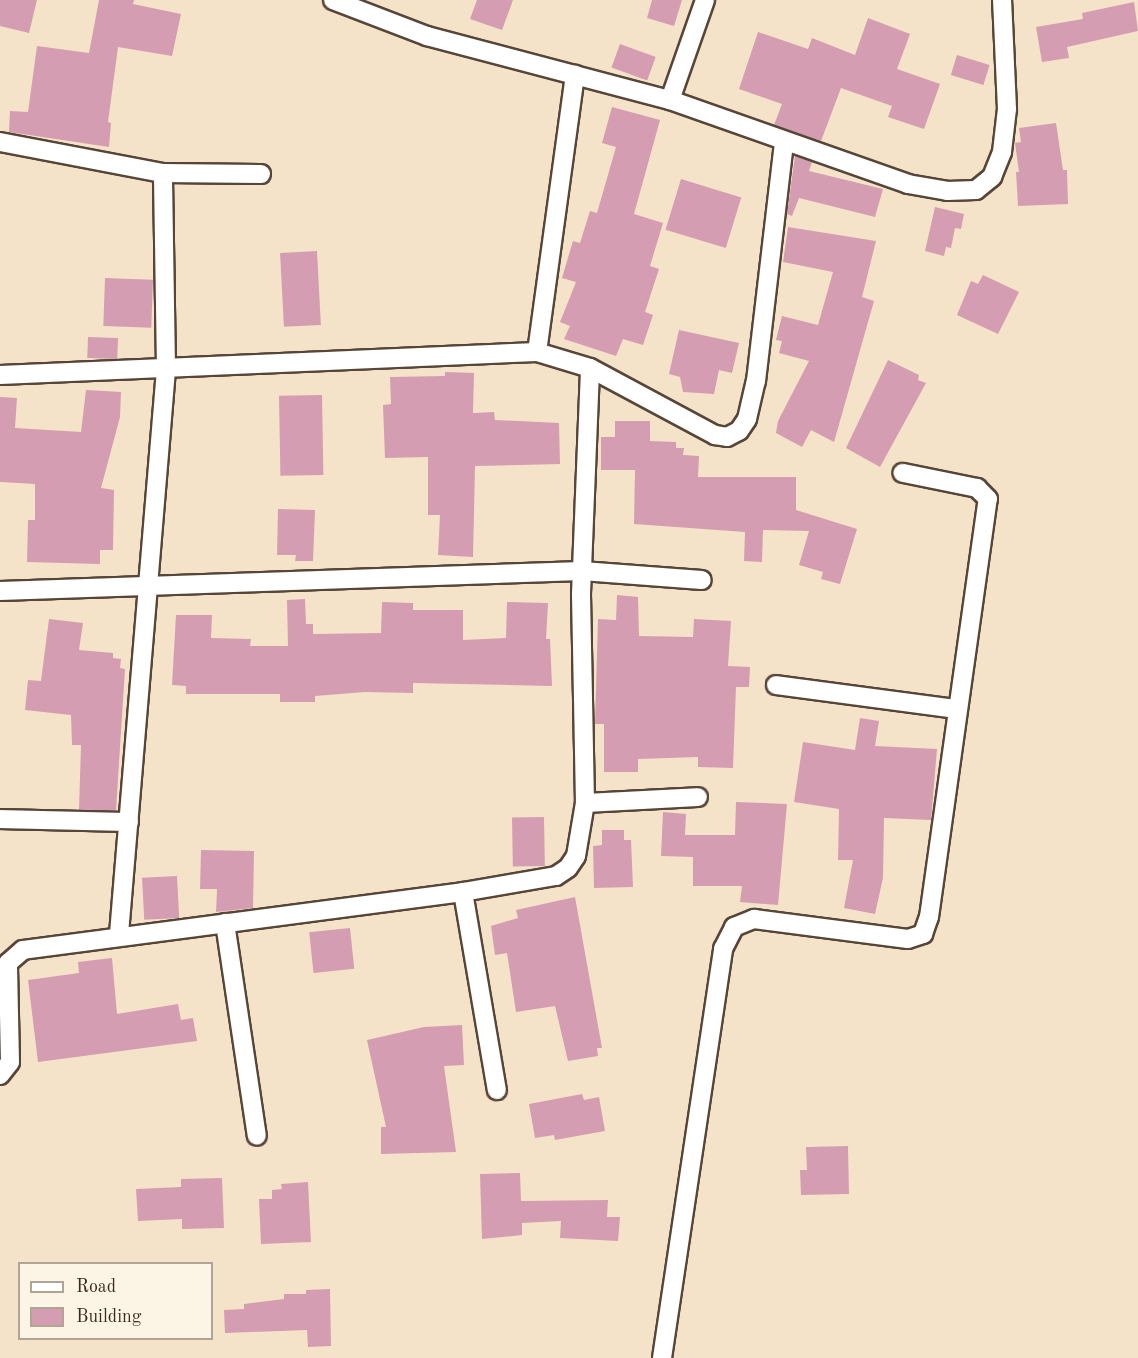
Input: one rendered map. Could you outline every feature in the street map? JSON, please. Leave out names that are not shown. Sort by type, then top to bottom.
[{"type":"street","points":[[333,0],[427,36],[670,100],[908,184],[947,191],[976,190],[992,177],[1002,152],[1007,109],[1002,0]]},
{"type":"street","points":[[670,100],[705,0]]},
{"type":"street","points":[[537,352],[575,75]]},
{"type":"street","points":[[0,142],[73,153],[163,173],[261,174]]},
{"type":"street","points":[[0,375],[537,352],[590,368],[715,435],[727,437],[739,432],[747,418],[756,381],[784,142]]},
{"type":"street","points":[[119,934],[150,587],[166,369],[163,173]]},
{"type":"street","points":[[0,1075],[10,1062],[8,963],[23,950],[119,934],[225,923],[463,891],[556,876],[568,868],[576,856],[585,803],[582,571],[590,368]]},
{"type":"street","points":[[662,1358],[723,949],[734,927],[754,919],[908,939],[923,934],[929,917],[988,499],[977,488],[903,473]]},
{"type":"street","points":[[0,591],[582,571],[702,580]]},
{"type":"street","points":[[776,685],[957,709]]},
{"type":"street","points":[[585,803],[698,796]]},
{"type":"street","points":[[0,819],[129,822]]},
{"type":"street","points":[[463,891],[497,1090]]},
{"type":"street","points":[[225,923],[257,1136]]},
{"type":"building","points":[[0,0],[37,0],[29,33],[0,26]]},
{"type":"building","points":[[99,0],[134,0],[133,4],[181,14],[172,56],[118,47],[108,122],[111,123],[109,147],[9,132],[10,111],[28,112],[37,46],[89,53]]},
{"type":"building","points":[[477,0],[513,0],[502,30],[470,19]]},
{"type":"building","points":[[652,0],[682,0],[674,26],[647,18]]},
{"type":"building","points":[[1134,2],[1138,31],[1067,47],[1069,58],[1042,62],[1036,27],[1083,19],[1082,13]]},
{"type":"building","points":[[868,18],[910,34],[897,69],[940,84],[924,129],[888,117],[892,106],[841,88],[821,141],[774,125],[782,104],[739,89],[758,32],[808,49],[812,38],[855,55]]},
{"type":"building","points":[[620,44],[656,57],[647,80],[611,67]]},
{"type":"building","points":[[957,55],[990,65],[983,85],[951,75]]},
{"type":"building","points":[[612,107],[660,120],[634,214],[663,223],[650,266],[659,269],[645,312],[653,315],[643,345],[623,339],[616,356],[564,339],[570,326],[560,322],[576,282],[562,278],[573,241],[580,243],[590,211],[597,213],[616,147],[602,143]]},
{"type":"building","points":[[1056,123],[1063,170],[1067,170],[1068,204],[1018,206],[1016,172],[1019,172],[1015,143],[1021,142],[1019,128]]},
{"type":"building","points":[[795,156],[812,162],[809,171],[883,189],[875,217],[799,198],[792,216],[787,214]]},
{"type":"building","points":[[681,179],[741,197],[726,248],[666,230]]},
{"type":"building","points":[[935,207],[964,214],[961,229],[955,228],[951,248],[946,247],[944,256],[925,251]]},
{"type":"building","points":[[788,227],[876,241],[862,297],[874,301],[834,442],[811,430],[802,447],[776,433],[778,421],[809,361],[779,353],[782,341],[776,340],[782,316],[818,325],[833,272],[783,262]]},
{"type":"building","points":[[317,251],[321,325],[284,327],[280,253]]},
{"type":"building","points":[[983,275],[1019,292],[998,334],[957,315],[971,281],[978,284]]},
{"type":"building","points":[[105,278],[153,280],[151,328],[103,326]]},
{"type":"building","points":[[679,330],[739,343],[732,373],[719,370],[714,394],[683,392],[680,377],[669,374]]},
{"type":"building","points":[[88,337],[118,338],[117,359],[87,358]]},
{"type":"building","points":[[888,360],[919,375],[918,380],[926,383],[880,467],[846,448]]},
{"type":"building","points":[[445,372],[474,373],[473,413],[494,412],[495,420],[559,423],[560,464],[475,466],[473,557],[438,555],[440,515],[428,515],[428,457],[385,458],[383,405],[391,404],[390,377],[445,376]]},
{"type":"building","points":[[86,390],[121,392],[120,417],[101,488],[114,490],[113,550],[100,550],[100,564],[27,562],[28,520],[35,520],[35,484],[0,482],[0,397],[17,398],[15,428],[81,432]]},
{"type":"building","points":[[322,395],[323,475],[280,476],[279,396]]},
{"type":"building","points":[[615,421],[650,421],[650,441],[676,442],[676,448],[684,448],[683,455],[699,456],[698,477],[796,477],[796,510],[857,529],[840,584],[821,579],[823,572],[799,565],[809,531],[763,530],[762,562],[744,561],[745,532],[634,524],[635,470],[601,470],[601,437],[615,437]]},
{"type":"building","points":[[278,509],[315,510],[313,561],[295,561],[296,555],[277,555]]},
{"type":"building","points":[[617,595],[638,597],[639,636],[693,637],[694,619],[731,621],[728,666],[750,667],[749,687],[736,687],[733,768],[698,767],[698,757],[638,759],[638,772],[604,772],[604,724],[595,724],[598,619],[616,620]]},
{"type":"building","points":[[305,599],[306,624],[313,624],[313,634],[381,633],[382,602],[413,603],[413,610],[463,610],[463,640],[506,638],[507,602],[548,603],[546,639],[550,639],[552,686],[413,683],[413,693],[365,692],[315,696],[315,702],[280,702],[280,694],[186,694],[186,686],[172,685],[176,615],[212,615],[211,638],[251,639],[250,646],[288,646],[287,600]]},
{"type":"building","points":[[49,619],[83,623],[79,650],[113,653],[113,658],[121,659],[120,668],[125,669],[116,810],[79,810],[81,745],[72,745],[71,715],[25,710],[28,680],[41,681]]},
{"type":"building","points":[[860,718],[879,721],[875,746],[937,749],[931,820],[884,818],[883,878],[875,914],[844,908],[853,860],[838,860],[839,809],[794,802],[803,742],[855,750]]},
{"type":"building","points":[[736,802],[787,804],[778,905],[740,902],[742,886],[693,886],[693,857],[661,856],[663,812],[686,814],[685,835],[735,835]]},
{"type":"building","points":[[544,817],[545,866],[513,867],[512,818]]},
{"type":"building","points":[[602,830],[624,830],[624,840],[631,840],[633,887],[594,888],[593,846],[602,845]]},
{"type":"building","points":[[201,850],[254,851],[253,908],[216,912],[217,889],[200,889]]},
{"type":"building","points":[[177,876],[179,918],[144,920],[142,878]]},
{"type":"building","points":[[575,897],[602,1048],[597,1048],[598,1056],[568,1061],[555,1006],[516,1012],[507,953],[495,955],[491,926],[518,918],[516,910]]},
{"type":"building","points":[[350,928],[354,969],[314,973],[309,932]]},
{"type":"building","points":[[112,958],[117,1014],[178,1004],[181,1020],[193,1018],[197,1041],[38,1062],[28,980],[79,973],[78,962]]},
{"type":"building","points":[[462,1025],[464,1065],[444,1066],[456,1152],[381,1154],[381,1127],[386,1127],[367,1040],[424,1027]]},
{"type":"building","points":[[582,1094],[584,1100],[599,1097],[605,1131],[555,1140],[554,1135],[535,1138],[529,1104]]},
{"type":"building","points":[[848,1146],[849,1194],[801,1195],[800,1170],[807,1170],[806,1147]]},
{"type":"building","points":[[520,1173],[521,1201],[608,1200],[607,1217],[620,1217],[618,1241],[560,1238],[561,1221],[522,1223],[522,1235],[482,1239],[480,1174]]},
{"type":"building","points":[[222,1178],[224,1228],[182,1229],[182,1219],[138,1221],[136,1189],[181,1187],[181,1179]]},
{"type":"building","points":[[308,1182],[311,1242],[261,1244],[259,1199],[272,1199],[272,1190],[282,1189],[281,1184]]},
{"type":"building","points":[[330,1289],[331,1346],[308,1347],[307,1330],[225,1333],[224,1310],[244,1309],[244,1304],[284,1299],[284,1294],[306,1294],[306,1290]]}]
